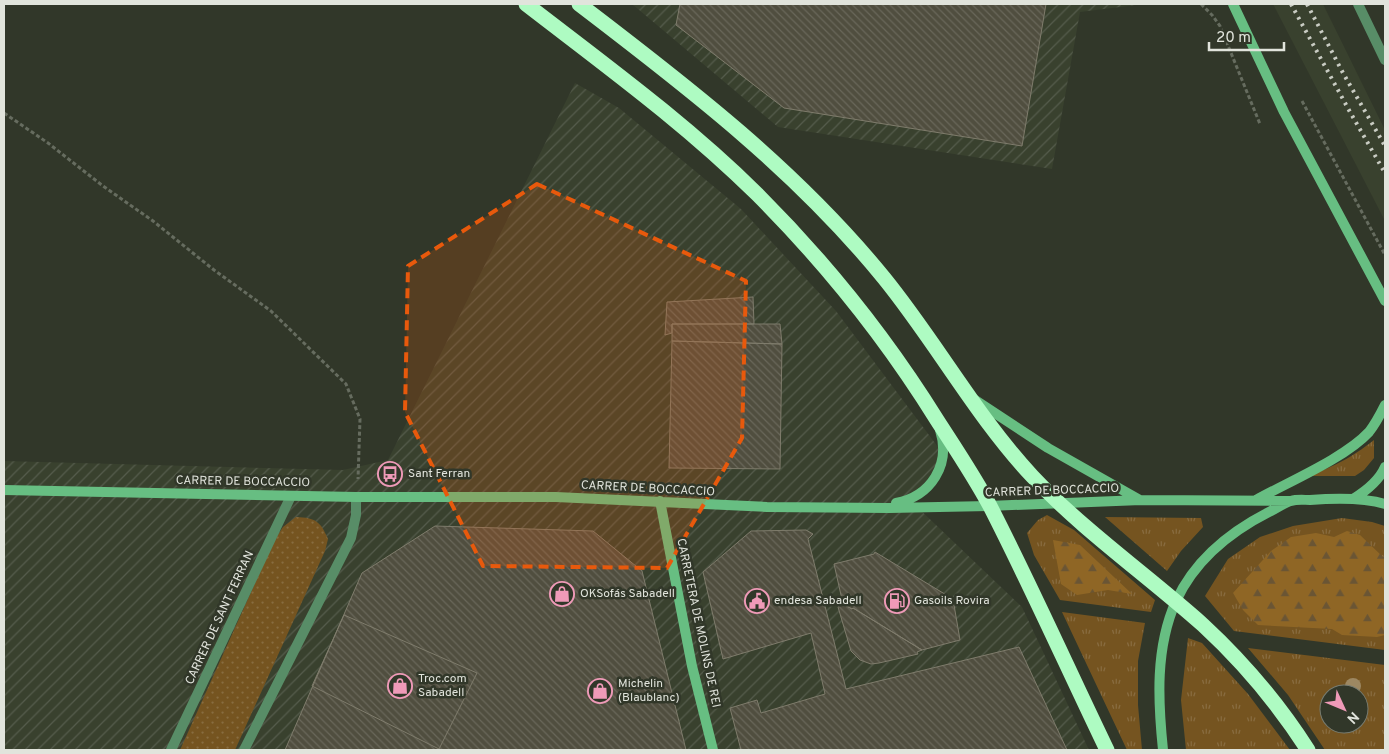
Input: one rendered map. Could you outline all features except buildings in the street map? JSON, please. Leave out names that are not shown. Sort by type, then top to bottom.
[{"type":"highway","points":[[526,4],[653,101],[689,132],[756,194],[852,298],[898,359],[937,419],[989,506],[1106,750]]},
{"type":"highway","points":[[579,4],[709,105],[809,194],[883,277],[914,316],[1010,451],[1060,503],[1204,627],[1262,689],[1308,750]]},
{"type":"main road","points":[[1233,4],[1284,112],[1385,302]]},
{"type":"main road","points":[[970,396],[1048,448],[1141,500]]},
{"type":"main road","points":[[1254,500],[1329,461],[1357,443],[1377,422],[1385,405]]},
{"type":"main road","points":[[878,508],[916,497],[937,475],[942,458],[942,435],[937,419]]},
{"type":"main road","points":[[1354,500],[1371,485],[1385,467]]},
{"type":"main road","name":"CARRER DE BOCCACCIO","points":[[4,490],[356,497],[556,497],[767,507],[878,508],[1141,500],[1291,501],[1331,499],[1366,500],[1385,504]]},
{"type":"main road","name":"CARRETERA DE MOLINS DE REI","points":[[660,501],[692,666],[714,750]]},
{"type":"main road","points":[[1163,750],[1158,697],[1161,660],[1169,623],[1176,602],[1196,569],[1224,540],[1248,523],[1291,501]]},
{"type":"street","points":[[1358,4],[1385,60]]},
{"type":"street","name":"CARRER DE SANT FERRAN","points":[[171,750],[291,496]]},
{"type":"street","points":[[244,750],[351,538],[356,515],[356,497]]},
{"type":"path","points":[[1201,4],[1220,26],[1260,124]]},
{"type":"path","points":[[1302,102],[1385,255]]},
{"type":"path","points":[[4,113],[48,143],[153,221],[214,270],[271,312],[346,384],[360,419],[356,497]]},
{"type":"highlighted area","points":[[537,184],[746,281],[742,438],[667,568],[483,566],[405,412],[408,266]]},
{"type":"shaded area","points":[[632,4],[1144,4],[1080,12],[1052,169],[778,127]]},
{"type":"shaded area","points":[[1273,4],[1323,4],[1385,130],[1385,221]]},
{"type":"shaded area","points":[[575,83],[619,108],[741,209],[836,311],[947,459],[914,504],[1022,607],[1089,750],[4,750],[4,461],[343,470],[388,460]]},
{"type":"green space","points":[[1374,440],[1374,458],[1364,470],[1355,476],[1308,476],[1342,461]]},
{"type":"green space","points":[[1047,515],[1074,530],[1155,600],[1151,612],[1060,600],[1034,555],[1027,533],[1038,520]]},
{"type":"green space","points":[[296,517],[308,518],[320,524],[328,539],[325,551],[235,750],[180,750],[274,541],[283,527]]},
{"type":"green space","points":[[1105,517],[1201,518],[1203,527],[1181,551],[1167,571]]},
{"type":"green space","points":[[1342,518],[1372,522],[1385,526],[1385,650],[1234,631],[1205,596],[1228,559],[1260,537],[1293,526]]},
{"type":"green space","points":[[1347,531],[1360,535],[1383,557],[1385,556],[1385,635],[1377,637],[1342,635],[1332,629],[1258,625],[1243,610],[1233,593],[1271,551],[1291,537],[1316,533],[1334,537]]},
{"type":"green space","points":[[1053,540],[1080,545],[1132,594],[1108,590],[1077,595],[1061,584]]},
{"type":"green space","points":[[1062,612],[1145,623],[1138,661],[1138,705],[1142,750],[1127,750]]},
{"type":"green space","points":[[1188,638],[1202,643],[1248,694],[1290,750],[1186,750],[1181,700]]},
{"type":"green space","points":[[1248,648],[1385,665],[1385,750],[1325,750],[1288,695]]},
{"type":"railway","points":[[1291,4],[1385,173]]},
{"type":"railway","points":[[1307,4],[1343,73],[1385,146]]},
{"type":"place","name":"Sant Ferran","points":[[390,474]]},
{"type":"place","name":"OKSofás Sabadell","points":[[562,594]]},
{"type":"place","name":"endesa Sabadell","points":[[757,601]]},
{"type":"place","name":"Gasoils Rovira","points":[[897,601]]},
{"type":"place","name":"Troc.com Sabadell","points":[[400,686]]},
{"type":"place","name":"Michelin (Blaublanc)","points":[[600,691]]}]
